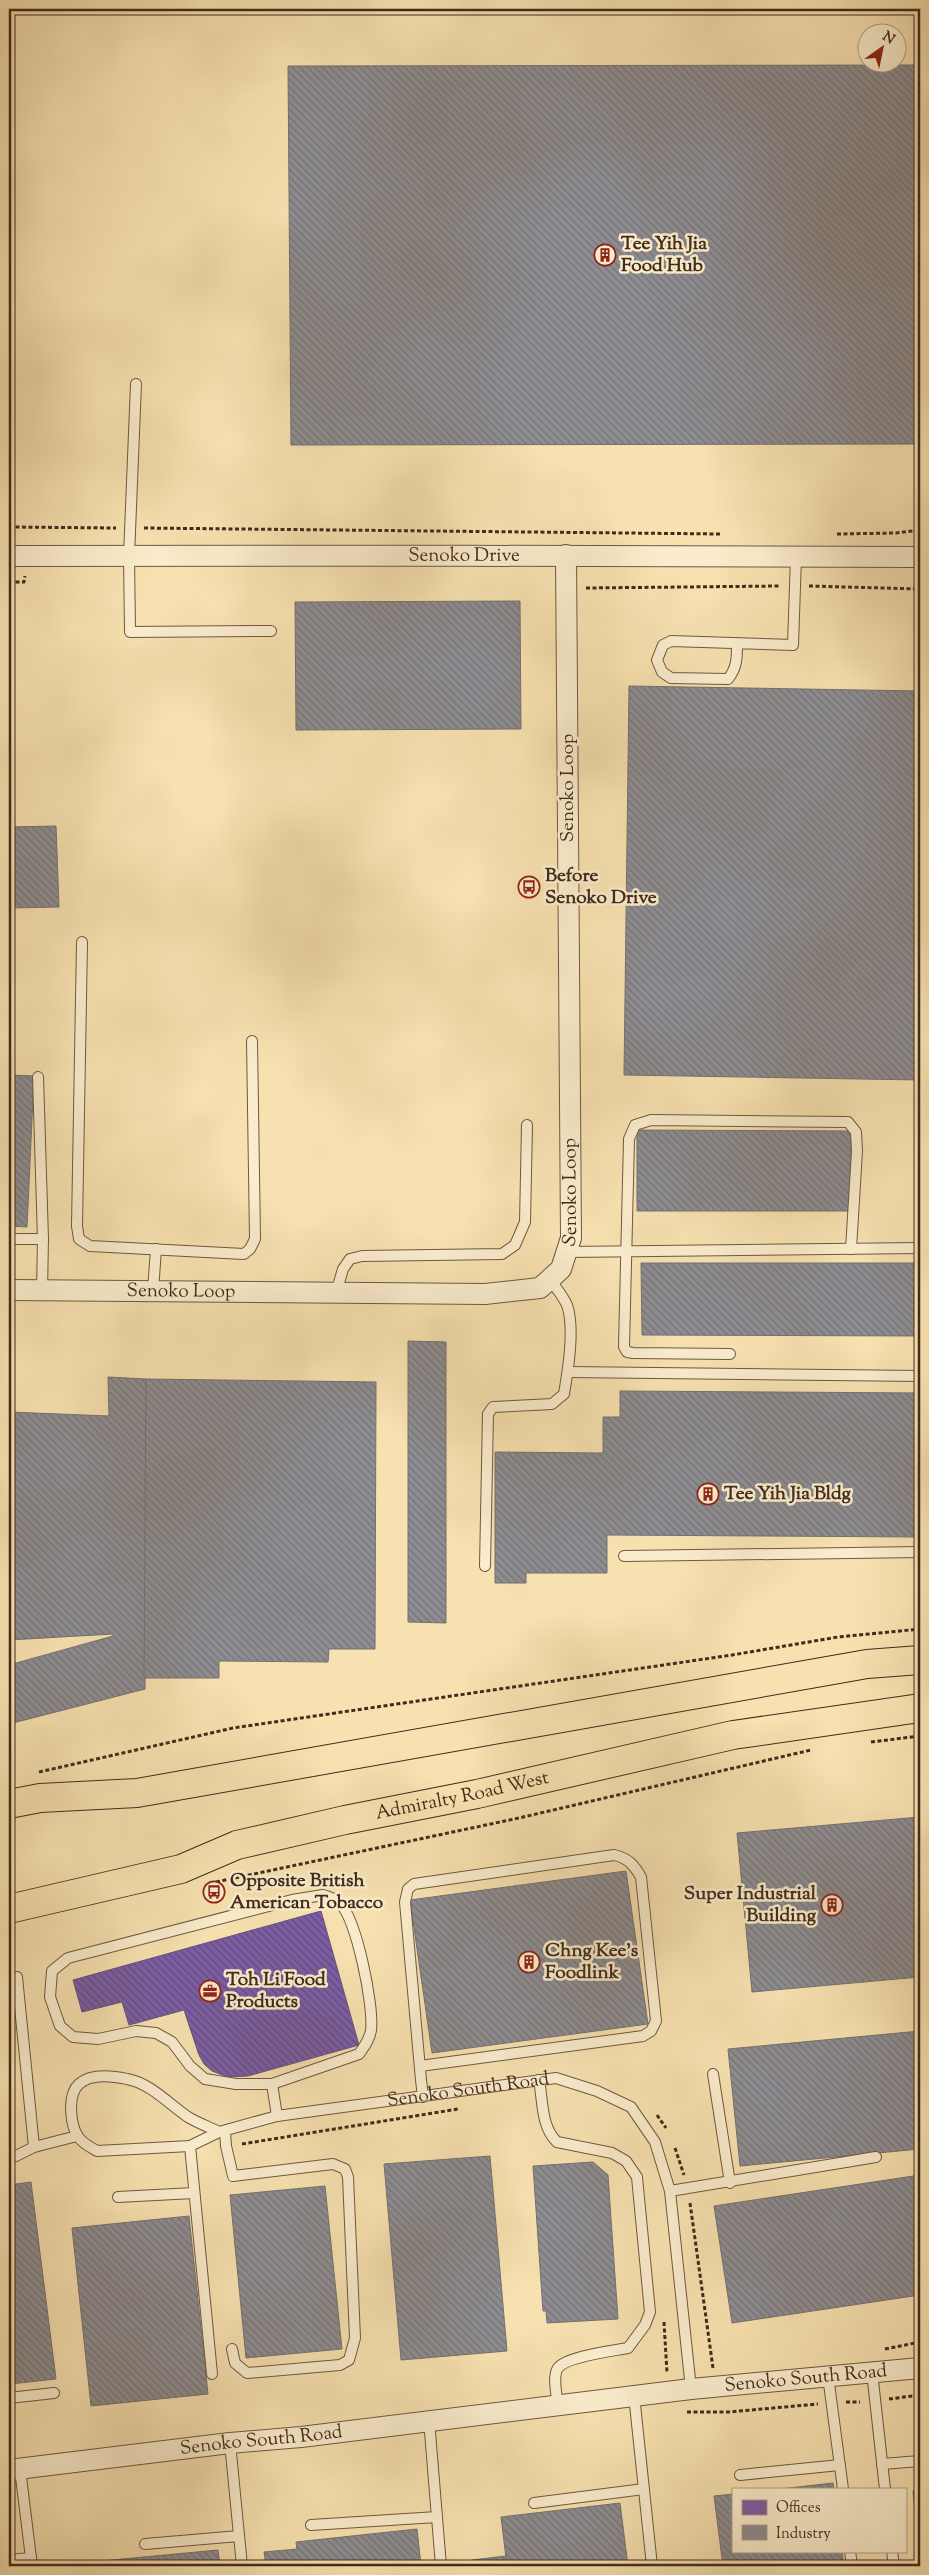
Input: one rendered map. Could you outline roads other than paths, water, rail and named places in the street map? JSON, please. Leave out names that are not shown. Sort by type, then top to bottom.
[{"type":"main road","points":[[9,1804],[40,1798],[137,1793],[857,1666],[920,1660]]},
{"type":"main road","name":"Admiralty Road West","points":[[9,1909],[181,1869],[237,1845],[345,1820],[477,1794],[733,1735],[920,1708]]},
{"type":"street","name":"Senoko Drive","points":[[9,556],[439,557],[566,555],[920,557]]},
{"type":"street","name":"Senoko Loop","points":[[9,1290],[485,1294],[540,1288],[561,1269],[571,1238],[566,555]]},
{"type":"street","name":"Senoko South Road","points":[[14,2469],[230,2443],[301,2438],[429,2420],[558,2406],[634,2395],[691,2381],[828,2376],[920,2368]]},
{"type":"lane","points":[[136,384],[129,556],[130,632],[271,631]]},
{"type":"lane","points":[[737,644],[734,672],[728,679],[671,678],[662,672],[657,660],[663,645],[672,641],[793,645],[796,557]]},
{"type":"lane","points":[[82,942],[77,1226],[79,1239],[90,1246],[244,1254],[255,1239],[252,1042]]},
{"type":"lane","points":[[38,1077],[43,1239],[42,1291]]},
{"type":"lane","points":[[730,1354],[627,1352],[624,1347],[629,1139],[636,1125],[651,1120],[848,1122],[856,1132],[857,1151],[851,1249]]},
{"type":"lane","points":[[336,1293],[343,1269],[350,1259],[362,1256],[502,1254],[515,1245],[525,1222],[527,1125]]},
{"type":"lane","points":[[9,1239],[43,1239]]},
{"type":"lane","points":[[567,1252],[920,1248]]},
{"type":"lane","points":[[153,1291],[156,1249]]},
{"type":"lane","points":[[485,1566],[488,1414],[493,1407],[552,1404],[564,1394],[568,1372],[569,1316],[566,1303],[550,1279]]},
{"type":"lane","points":[[568,1372],[920,1376]]},
{"type":"lane","points":[[624,1556],[920,1552]]},
{"type":"lane","points":[[420,2066],[643,2036],[651,2031],[656,2021],[641,1877],[634,1865],[624,1858],[614,1855],[414,1884],[408,1889],[405,1902],[422,2097]]},
{"type":"lane","points":[[323,1895],[340,1902],[351,1920],[371,2000],[371,2030],[367,2043],[359,2054],[272,2084],[236,2084],[205,2079],[190,2066],[172,2042],[156,2033],[136,2031],[98,2039],[73,2037],[60,2026],[50,1997],[52,1971],[68,1958],[94,1950],[292,1900],[323,1895]]},
{"type":"lane","points":[[16,1977],[34,2147]]},
{"type":"lane","points":[[713,2074],[730,2183]]},
{"type":"lane","points":[[9,2157],[16,2156],[34,2147],[77,2136],[73,2124],[72,2096],[79,2084],[92,2077],[108,2076],[129,2079],[150,2089],[189,2117],[222,2132],[233,2176],[333,2164],[346,2170],[348,2177],[354,2338],[350,2360],[340,2365],[247,2373],[236,2363],[232,2349]]},
{"type":"lane","name":"Senoko South Road","points":[[77,2136],[84,2144],[97,2151],[190,2146],[222,2132],[277,2116],[540,2080],[556,2078],[597,2091],[632,2107],[655,2142],[670,2191],[691,2381]]},
{"type":"lane","points":[[540,2080],[546,2129],[557,2142],[612,2153],[626,2162],[637,2177],[650,2312],[645,2325],[628,2348],[568,2360],[559,2367],[556,2374],[558,2406]]},
{"type":"lane","points":[[272,2084],[277,2116]]},
{"type":"lane","points":[[190,2146],[212,2374]]},
{"type":"lane","points":[[670,2191],[730,2183],[876,2157]]},
{"type":"lane","points":[[118,2197],[194,2193]]},
{"type":"lane","points":[[872,2372],[885,2488]]},
{"type":"lane","points":[[828,2376],[843,2488]]},
{"type":"lane","points":[[9,2398],[54,2393]]},
{"type":"lane","points":[[634,2395],[652,2566]]},
{"type":"lane","points":[[429,2420],[441,2566]]},
{"type":"lane","points":[[230,2443],[242,2566]]},
{"type":"lane","points":[[882,2464],[920,2461]]},
{"type":"lane","points":[[740,2476],[840,2466]]},
{"type":"lane","points":[[9,2560],[31,2562],[14,2469]]},
{"type":"lane","points":[[534,2504],[644,2489]]},
{"type":"lane","points":[[311,2525],[437,2517]]},
{"type":"lane","points":[[144,2544],[239,2536]]},
{"type":"lane","points":[[850,2552],[852,2566]]},
{"type":"lane","points":[[892,2552],[894,2566]]},
{"type":"place","name":"Tee Yih Jia Food Hub","points":[[605,255]]},
{"type":"place","name":"Before Senoko Drive","points":[[529,887]]},
{"type":"place","name":"Tee Yih Jia Bldg","points":[[708,1494]]},
{"type":"place","name":"Opposite British American Tobacco","points":[[214,1892]]},
{"type":"place","name":"Super Industrial Building","points":[[832,1905]]},
{"type":"place","name":"Chng Kee's Foodlink","points":[[529,1962]]},
{"type":"place","name":"Toh Li Food Products","points":[[210,1991]]}]
